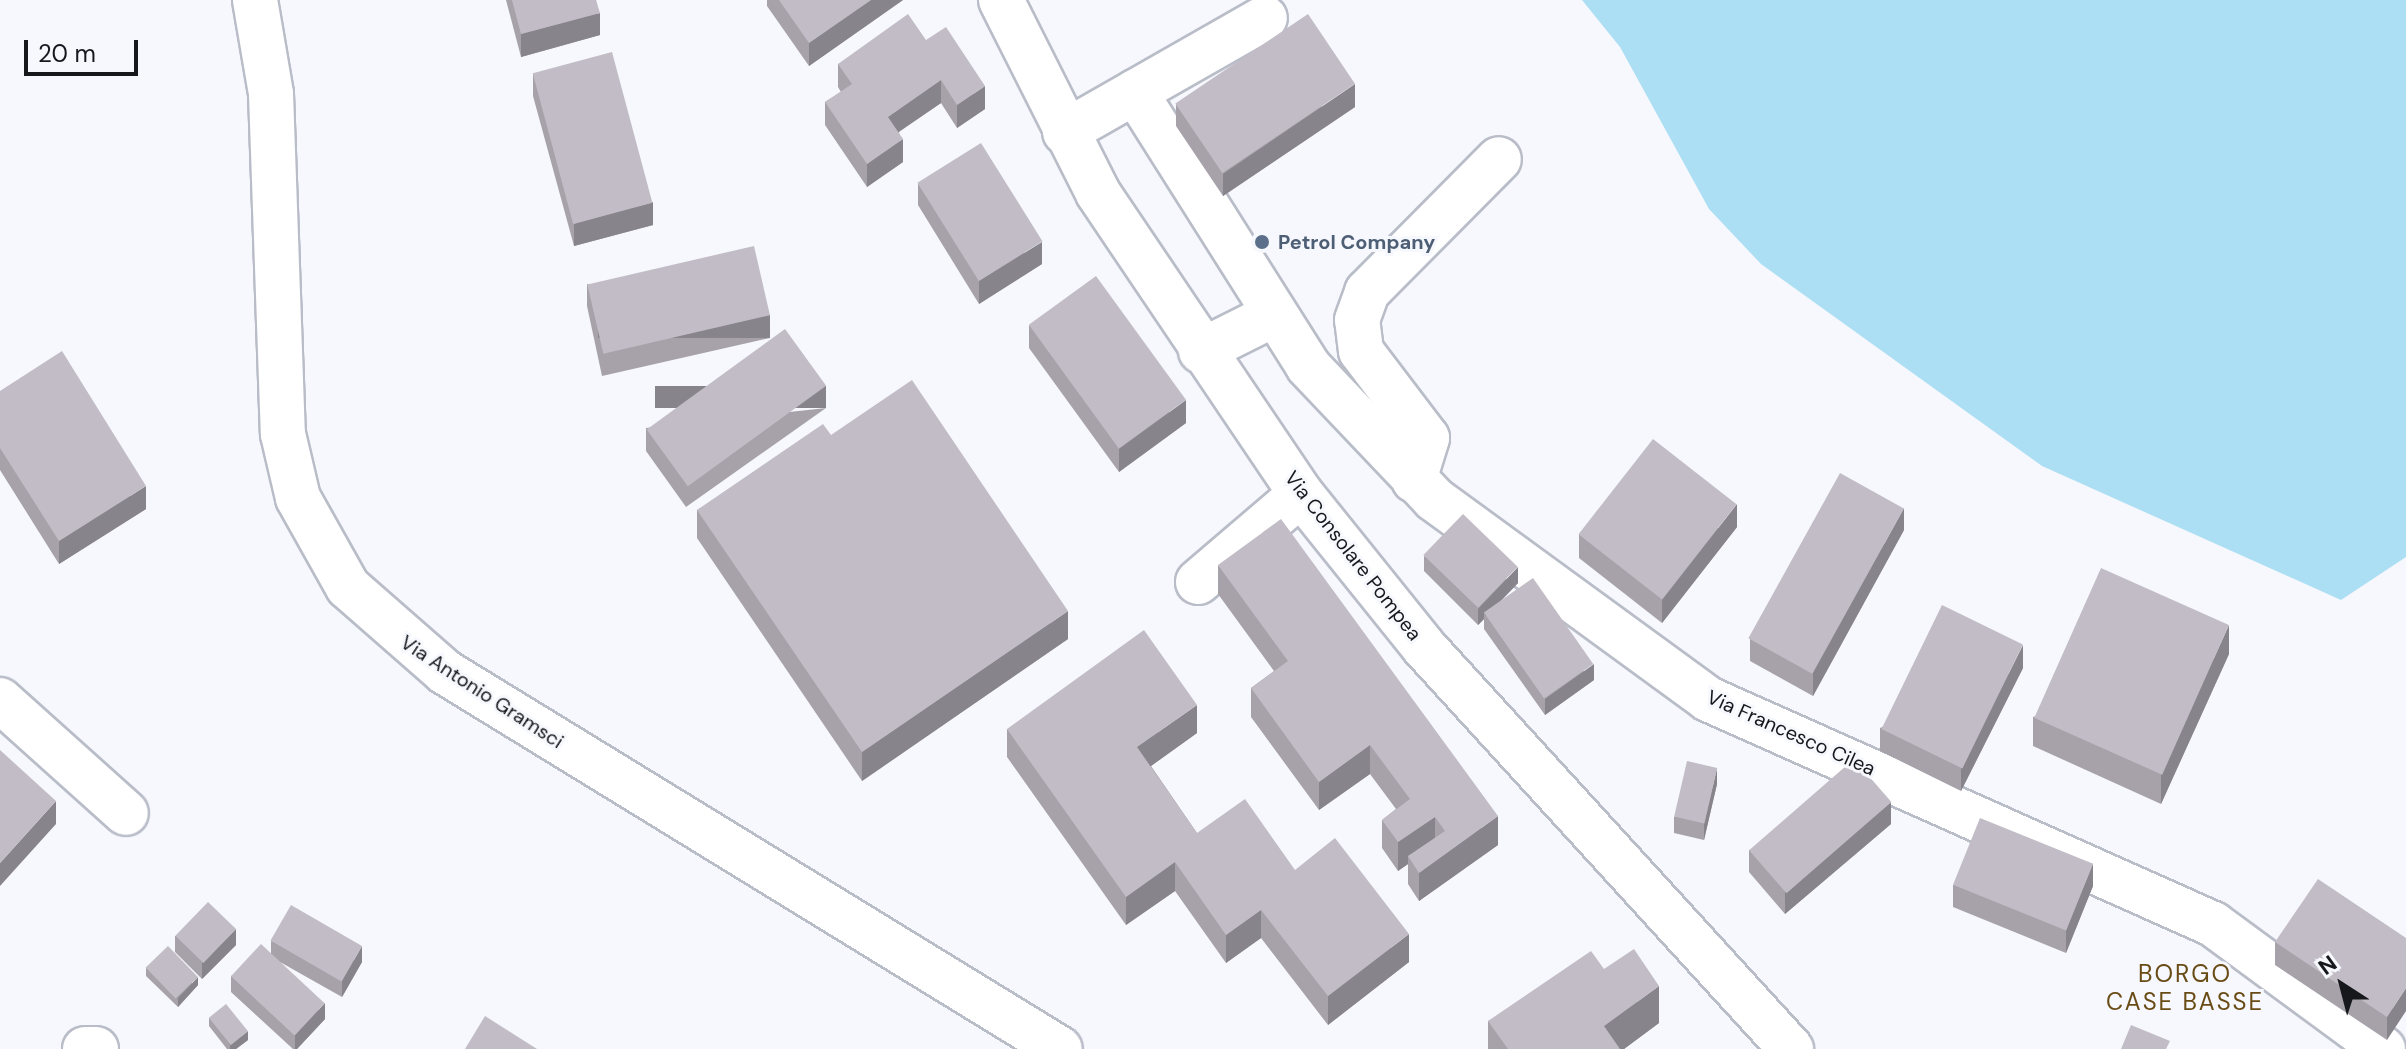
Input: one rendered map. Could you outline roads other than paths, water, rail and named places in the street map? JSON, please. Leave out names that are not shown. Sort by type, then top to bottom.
[{"type":"main road","name":"Via Antonio Gramsci","points":[[255,0],[271,94],[283,434],[298,498],[348,587],[445,672],[1060,1049]]},
{"type":"main road","name":"Via Consolare Pompea","points":[[1001,0],[1065,132],[1201,351],[1301,494],[1423,646],[1791,1049]]},
{"type":"main road","points":[[1065,132],[1265,18]]},
{"type":"main road","name":"Via Francesco Cilea","points":[[1135,92],[1308,366],[1414,480],[1708,699],[2213,924],[2383,1049]]},
{"type":"main road","points":[[1414,480],[1427,438],[1361,351],[1357,320],[1367,292],[1499,159]]},
{"type":"main road","points":[[1201,351],[1273,315]]},
{"type":"main road","points":[[1198,582],[1301,494]]},
{"type":"main road","points":[[0,700],[126,813]]},
{"type":"main road","points":[[85,1049],[96,1049]]},
{"type":"water","points":[[1582,0],[2406,0],[2406,557],[2341,600],[2042,466],[1761,264],[1709,209],[1620,47]]},
{"type":"place","name":"Petrol Company","points":[[1262,242]]},
{"type":"district","name":"BORGO CASE BASSE","points":[[2185,988]]}]
